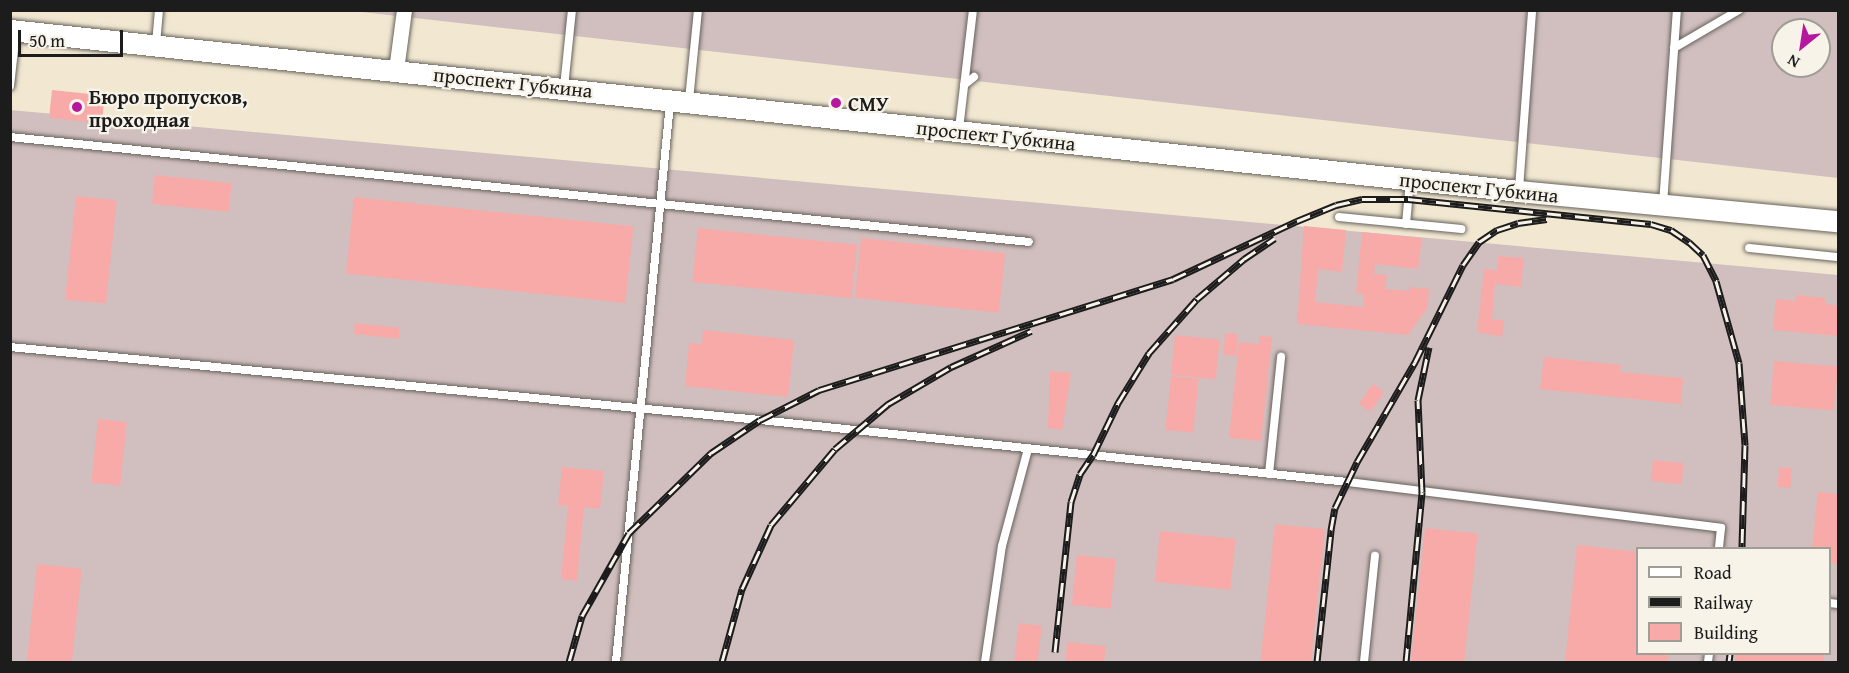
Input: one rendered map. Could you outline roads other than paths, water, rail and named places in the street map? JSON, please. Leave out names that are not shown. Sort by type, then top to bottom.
[{"type":"main road","name":"проспект Губкина","points":[[14,31],[680,99],[1410,180],[1839,221]]},
{"type":"street","points":[[396,70],[404,10]]},
{"type":"lane","points":[[156,45],[159,10]]},
{"type":"lane","points":[[564,87],[572,10]]},
{"type":"lane","points":[[616,663],[659,201],[698,10]]},
{"type":"lane","points":[[958,131],[973,10]]},
{"type":"lane","points":[[1518,191],[1532,10]]},
{"type":"lane","points":[[1662,205],[1677,10]]},
{"type":"lane","points":[[1674,48],[1739,10]]},
{"type":"lane","points":[[10,86],[14,31]]},
{"type":"lane","points":[[964,85],[974,77]]},
{"type":"lane","points":[[10,137],[659,201],[1029,242]]},
{"type":"lane","points":[[1406,224],[1410,180]]},
{"type":"lane","points":[[1339,217],[1461,229]]},
{"type":"lane","points":[[1749,248],[1839,257]]},
{"type":"lane","points":[[10,347],[1269,474],[1721,528],[1719,547]]},
{"type":"lane","points":[[1269,474],[1281,357]]},
{"type":"lane","points":[[985,663],[1002,546],[1029,449]]},
{"type":"lane","points":[[1364,663],[1375,555]]},
{"type":"railway","points":[[569,662],[582,616],[629,533],[711,453],[760,420],[819,390],[1173,279],[1297,221],[1336,205],[1362,199],[1408,199],[1651,224],[1671,230],[1689,242],[1703,255],[1716,281],[1739,363],[1745,445],[1742,547]]},
{"type":"railway","points":[[1317,662],[1335,508],[1357,462],[1415,362],[1463,265],[1479,242],[1497,230],[1518,223],[1547,219]]},
{"type":"railway","points":[[1055,652],[1071,502],[1080,474],[1093,455],[1118,403],[1149,353],[1197,299],[1244,259],[1275,238]]},
{"type":"railway","points":[[722,662],[742,589],[771,525],[835,449],[888,404],[951,367],[1031,331]]},
{"type":"railway","points":[[1406,662],[1422,492],[1418,400],[1429,347]]},
{"type":"railway","points":[[1729,662],[1730,655]]},
{"type":"place","name":"СМУ","points":[[836,103]]},
{"type":"place","name":"Бюро пропусков, проходная","points":[[77,107]]}]
